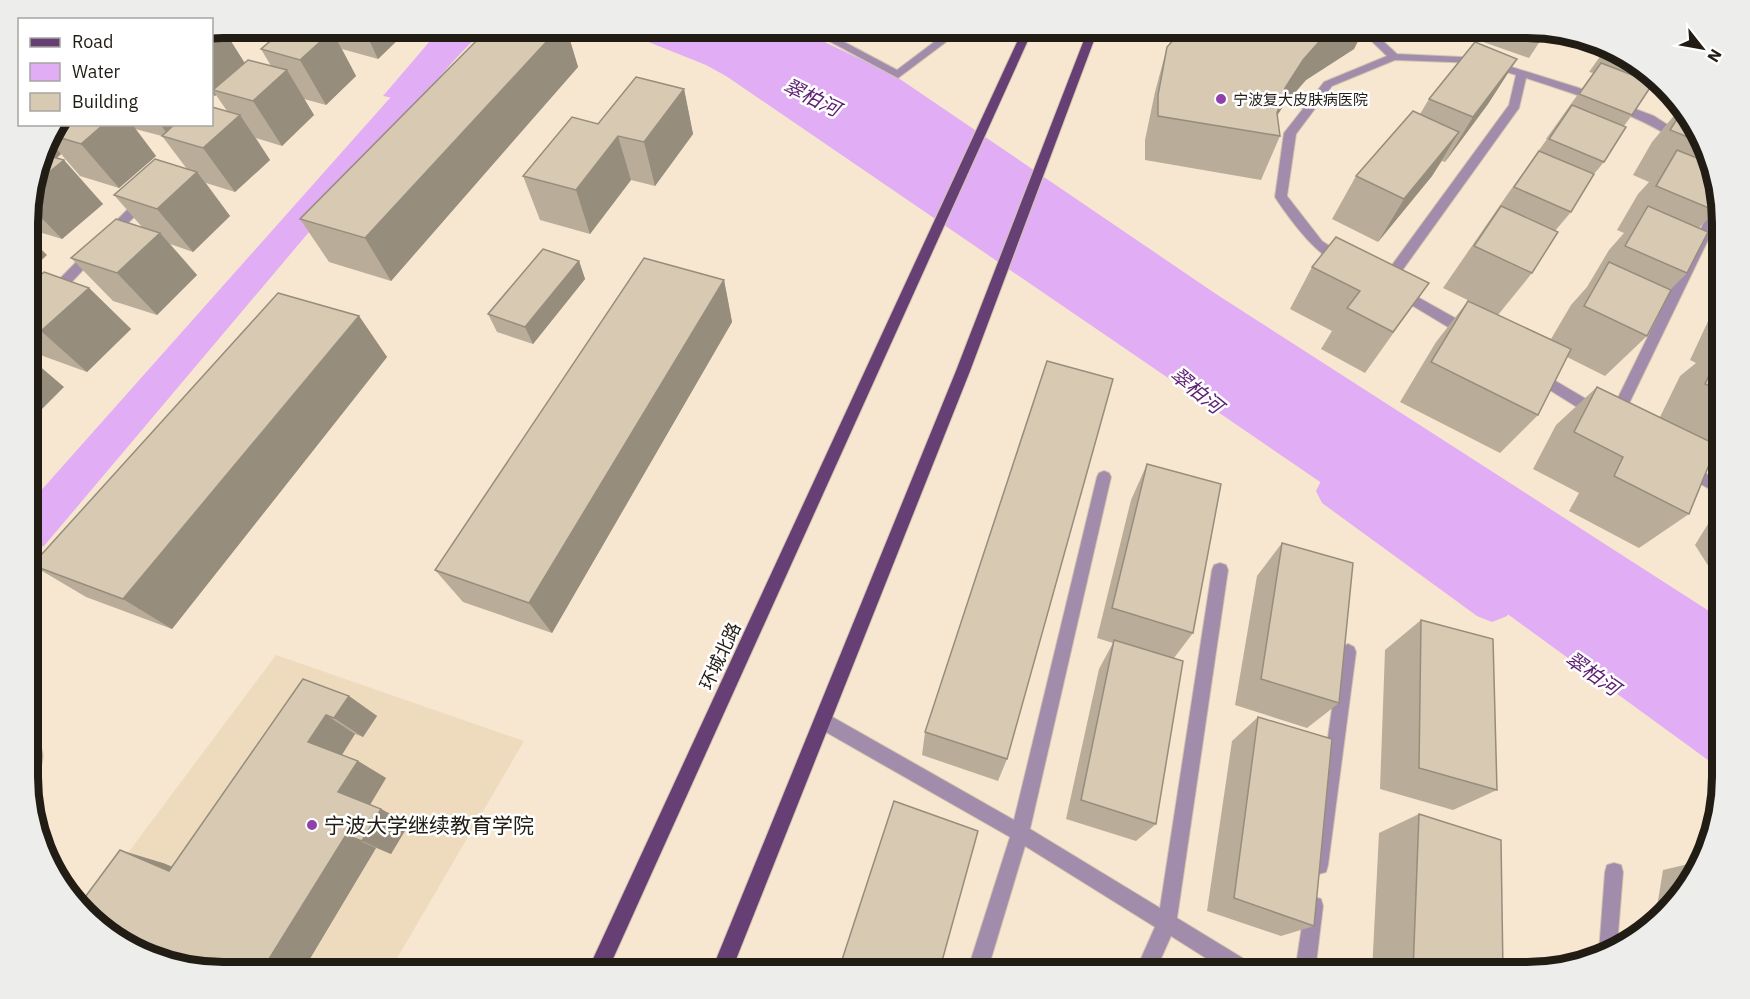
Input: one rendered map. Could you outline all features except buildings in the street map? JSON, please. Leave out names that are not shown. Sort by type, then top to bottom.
[{"type":"main road","name":"环城北路","points":[[602,962],[1024,37]]},
{"type":"main road","points":[[725,962],[963,371],[1090,37]]},
{"type":"lane","points":[[830,38],[898,75],[947,37]]},
{"type":"lane","points":[[1373,37],[1394,57]]},
{"type":"lane","points":[[1356,267],[1318,244],[1281,197],[1290,133],[1329,84],[1394,57],[1479,60],[1650,119],[1694,145]]},
{"type":"lane","points":[[1484,341],[1381,281],[1515,105],[1522,74]]},
{"type":"lane","points":[[38,309],[153,192]]},
{"type":"lane","points":[[1524,366],[1617,425],[1712,219]]},
{"type":"lane","points":[[1679,464],[1712,484]]},
{"type":"lane","points":[[981,961],[1020,833],[1104,477]]},
{"type":"lane","points":[[1150,961],[1167,923],[1220,570]]},
{"type":"lane","points":[[1306,961],[1348,652]]},
{"type":"lane","points":[[823,721],[1020,833],[1229,961]]},
{"type":"lane","points":[[1608,943],[1614,872]]},
{"type":"shaded area","name":"宁波大学继续教育学院","points":[[276,655],[524,741],[395,962],[198,960],[174,955],[130,937],[100,916],[89,905]]},
{"type":"water","points":[[433,38],[476,38],[414,102],[383,96]]},
{"type":"water","points":[[638,38],[815,38],[894,75],[1216,294],[1712,613],[1712,763],[1414,546],[726,76],[706,65]]},
{"type":"waterway","points":[[38,523],[459,38]]},
{"type":"waterway","name":"翠柏河","points":[[1336,491],[1492,602]]},
{"type":"place","name":"宁波复大皮肤病医院","points":[[1221,99]]},
{"type":"place","name":"宁波大学继续教育学院","points":[[312,825]]}]
